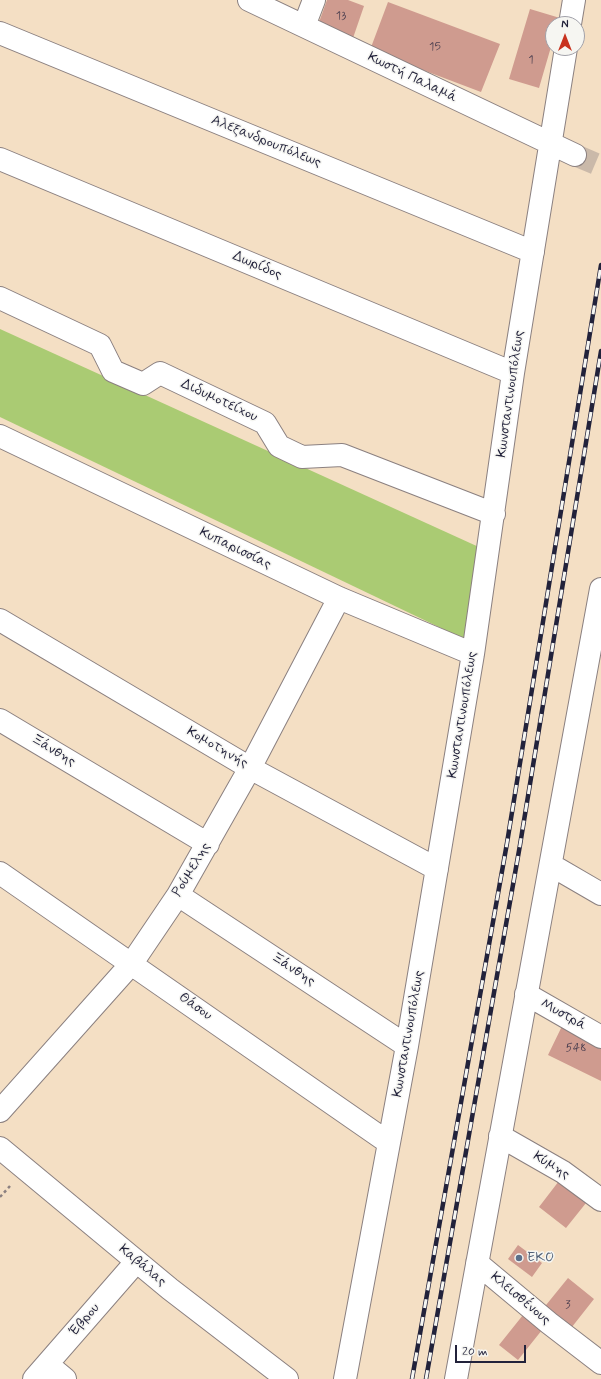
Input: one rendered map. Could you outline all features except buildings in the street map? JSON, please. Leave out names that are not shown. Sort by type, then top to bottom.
[{"type":"street","name":"Κωστή Παλαμά","points":[[250,0],[551,145],[575,155]]},
{"type":"street","points":[[304,26],[314,0]]},
{"type":"street","points":[[571,16],[574,0]]},
{"type":"street","name":"Αλεξανδρουπόλεως","points":[[0,33],[532,252]]},
{"type":"street","name":"Κωνσταντινουπόλεως","points":[[345,1379],[407,1046],[473,654],[513,373],[565,56]]},
{"type":"street","name":"Δωρίδος","points":[[0,159],[513,373]]},
{"type":"street","name":"Διδυμοτείχου","points":[[0,298],[100,345],[113,371],[143,384],[160,373],[265,423],[279,446],[302,458],[342,455],[494,514]]},
{"type":"street","name":"Κυπαρισσίας","points":[[0,436],[338,598],[473,654]]},
{"type":"street","points":[[456,1379],[551,865],[594,669],[601,589]]},
{"type":"street","name":"Ρούμελης","points":[[0,1111],[132,963],[178,895],[250,768],[338,598]]},
{"type":"street","name":"Κομοτηνής","points":[[0,620],[250,768],[437,869]]},
{"type":"street","name":"Ξάνθης","points":[[0,720],[208,844]]},
{"type":"street","points":[[551,865],[601,894]]},
{"type":"street","name":"Θάσου","points":[[0,873],[132,963],[389,1143]]},
{"type":"street","name":"Ξάνθης","points":[[178,895],[407,1046]]},
{"type":"street","name":"Μυστρά","points":[[526,994],[601,1037]]},
{"type":"street","name":"Κύμης","points":[[500,1136],[563,1172],[601,1200]]},
{"type":"street","name":"Καβάλας","points":[[0,1148],[136,1262],[287,1379]]},
{"type":"street","name":"Έβρου","points":[[40,1372],[136,1262]]},
{"type":"street","name":"Κλεισθένους","points":[[477,1263],[549,1324],[601,1363]]},
{"type":"street","points":[[40,1372],[65,1379]]},
{"type":"green space","points":[[0,329],[481,548],[468,641],[0,417]]},
{"type":"tunnel","points":[[575,155],[601,166]]},
{"type":"railway","points":[[412,1379],[507,843],[601,265]]},
{"type":"railway","points":[[426,1379],[520,845],[601,351]]},
{"type":"place","name":"EKO","points":[[519,1258]]}]
